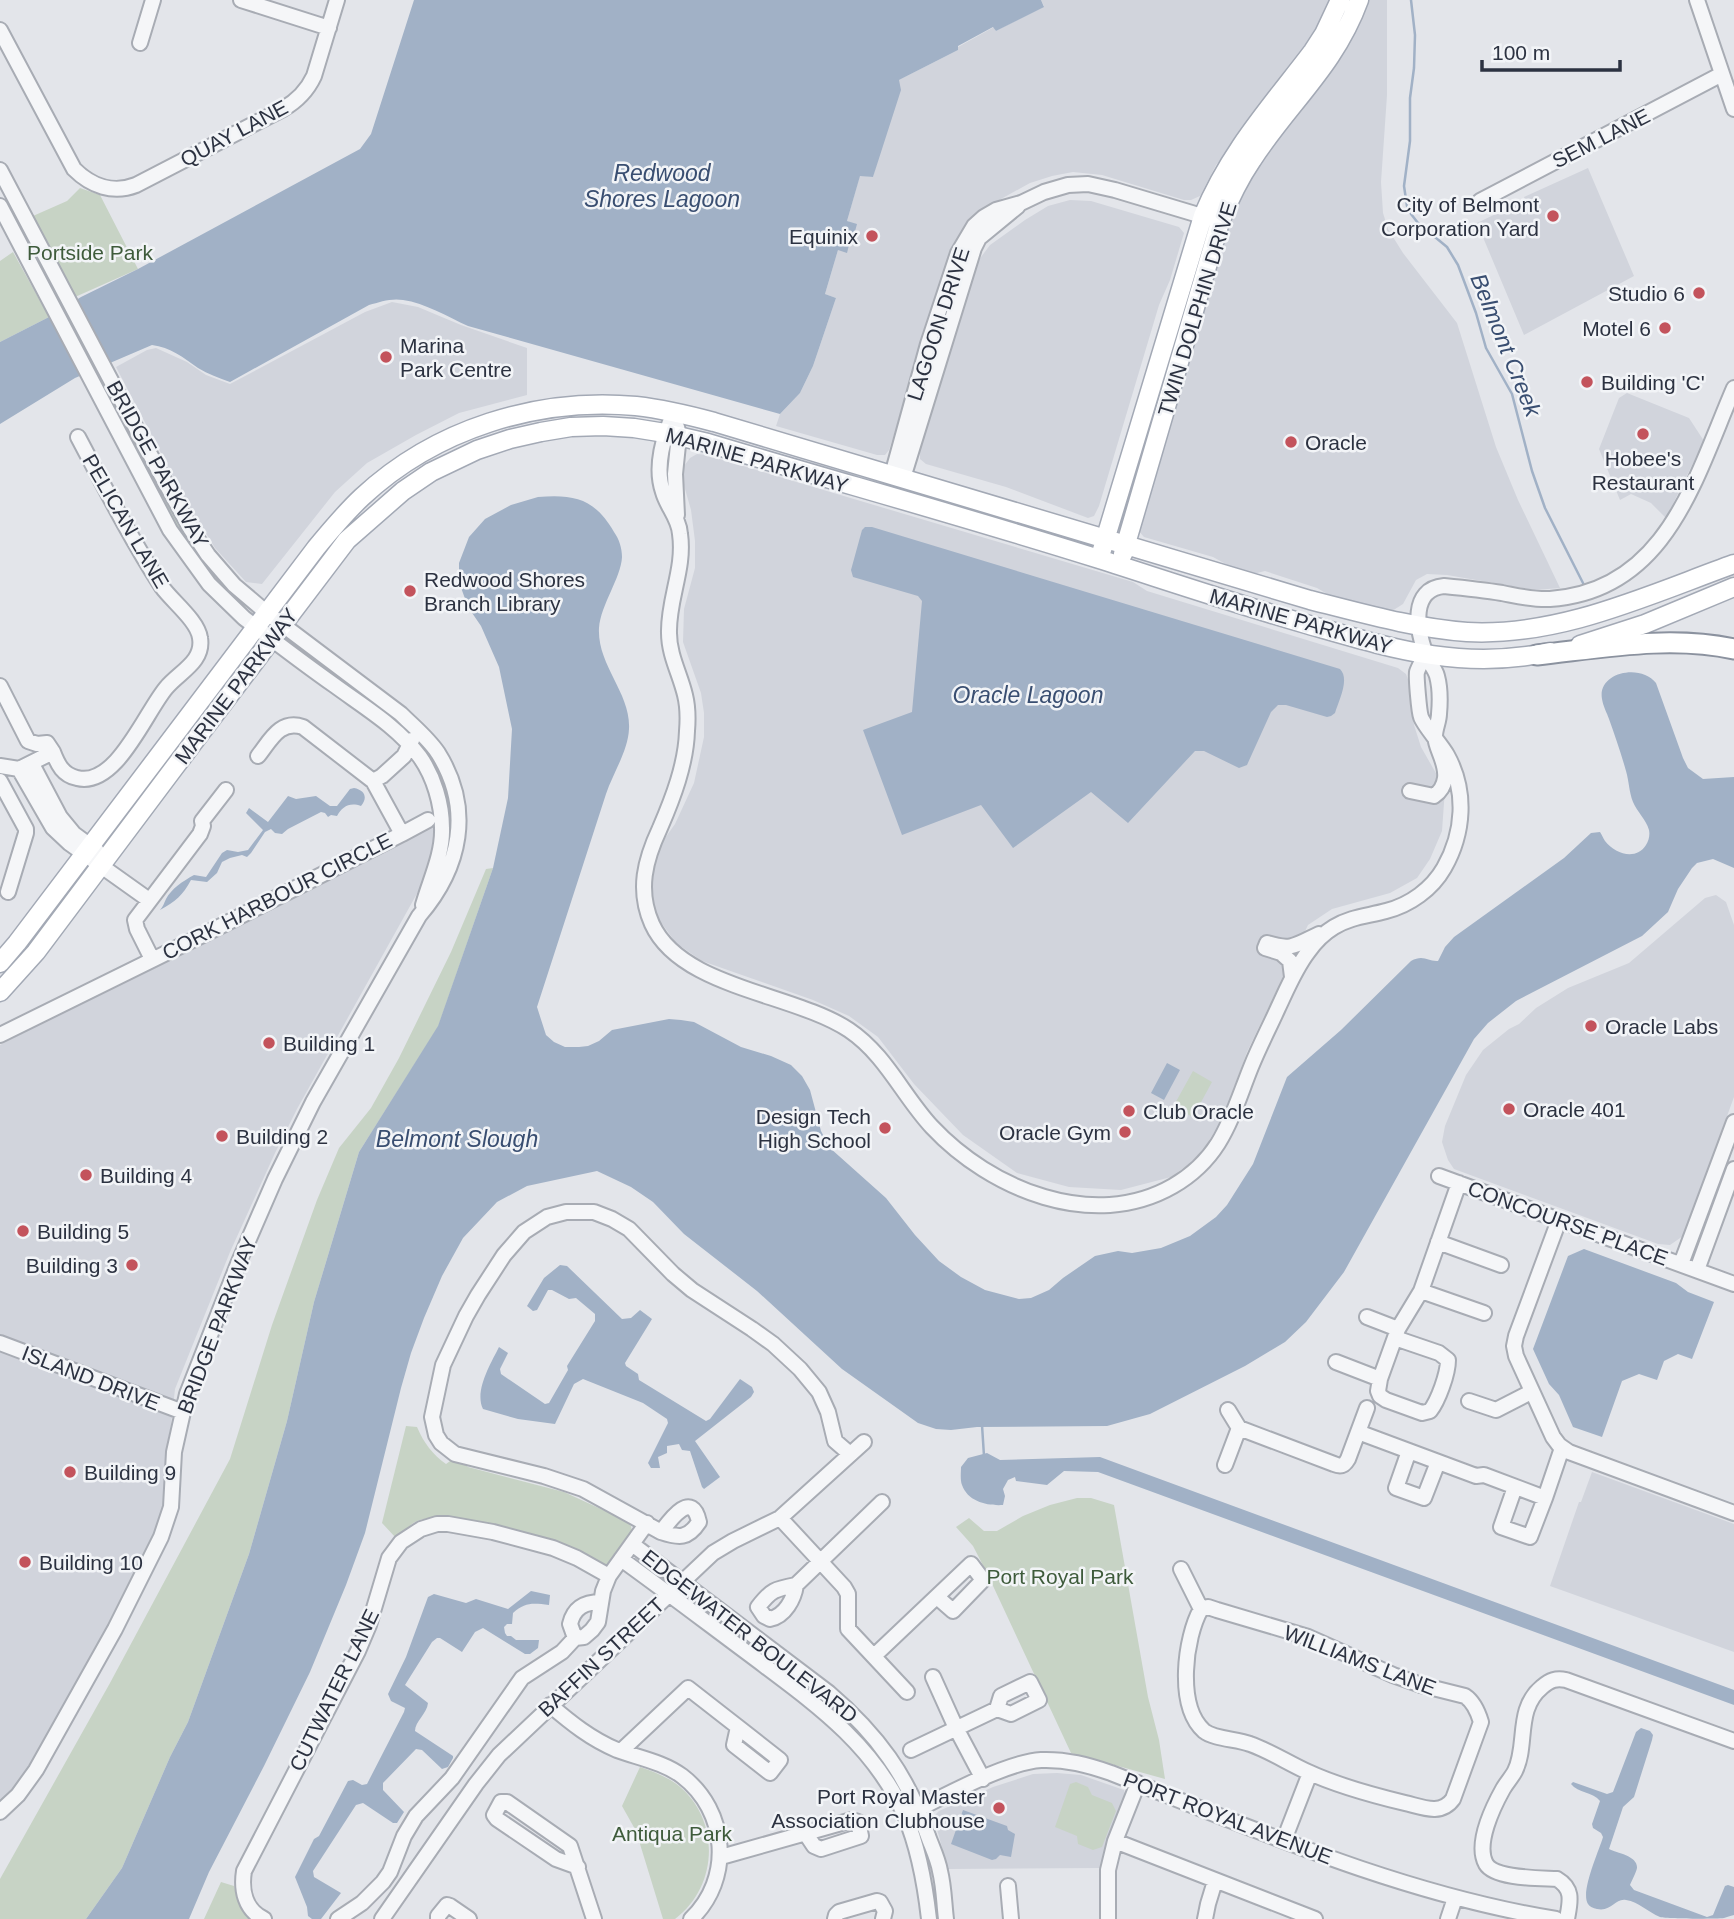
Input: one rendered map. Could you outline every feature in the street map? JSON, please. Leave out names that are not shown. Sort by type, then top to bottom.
[{"type":"highway","points":[[1537,655],[1644,643],[1685,643],[1734,649]]},
{"type":"main road","name":"TWIN DOLPHIN DRIVE","points":[[1119,567],[1212,219],[1217,185],[1238,148],[1313,51],[1340,0]]},
{"type":"main road","name":"TWIN DOLPHIN DRIVE","points":[[1099,560],[1212,219],[1229,201],[1253,159],[1328,62],[1359,0]]},
{"type":"main road","name":"MARINE PARKWAY","points":[[0,963],[18,943],[316,548],[362,497],[405,462],[438,443],[469,429],[504,418],[592,404],[636,406],[674,412],[1310,600],[1419,626],[1483,632],[1537,629],[1606,611],[1734,564]]},
{"type":"main road","name":"MARINE PARKWAY","points":[[0,992],[36,952],[347,540],[417,481],[448,463],[510,439],[571,427],[603,426],[672,434],[1386,647],[1425,655],[1500,660],[1574,647],[1645,624],[1734,587]]},
{"type":"street","points":[[140,43],[153,0]]},
{"type":"street","points":[[241,0],[329,28]]},
{"type":"street","name":"QUAY LANE","points":[[0,30],[74,169],[97,185],[115,189],[128,188],[290,105],[302,95],[312,81],[337,0]]},
{"type":"street","points":[[1697,0],[1734,109]]},
{"type":"street","name":"SEM LANE","points":[[1480,201],[1722,74]]},
{"type":"street","name":"BRIDGE PARKWAY","points":[[0,170],[190,528],[208,555],[261,620]]},
{"type":"street","name":"LAGOON DRIVE","points":[[898,477],[974,248],[979,238],[993,226],[1021,203],[1044,192],[1068,185],[1087,184],[1212,219]]},
{"type":"street","name":"BRIDGE PARKWAY","points":[[0,206],[129,455],[170,530],[193,564],[223,599],[261,620],[377,716],[418,756],[433,784],[440,805],[443,828],[441,847],[419,916]]},
{"type":"street","points":[[1410,791],[1434,796],[1445,779],[1445,768],[1435,736],[1439,715],[1437,675],[1425,655],[1419,626],[1421,601],[1429,591],[1439,587],[1471,588],[1547,599],[1595,590],[1618,578],[1640,563],[1675,521],[1734,388]]},
{"type":"street","points":[[674,412],[672,434],[661,452],[660,474],[663,493],[677,519],[680,531],[680,569],[668,631],[670,651],[687,701],[687,738],[680,772],[651,845],[643,878],[644,903],[652,924],[665,944],[683,961],[706,974],[831,1019],[855,1034],[879,1057],[939,1134],[967,1158],[997,1176],[1054,1200],[1089,1205],[1118,1204],[1158,1193],[1187,1177],[1214,1150],[1231,1121],[1253,1062],[1292,979],[1315,942],[1332,927]]},
{"type":"street","name":"PELICAN LANE","points":[[52,752],[63,772],[72,777],[91,779],[104,773],[131,742],[166,687],[192,663],[200,649],[201,640],[198,629],[170,598],[136,546],[78,438]]},
{"type":"street","name":"BRIDGE PARKWAY","points":[[0,1812],[18,1795],[36,1770],[115,1629],[161,1537],[171,1507],[174,1452],[193,1377],[275,1179],[336,1061],[419,916],[433,898],[452,860],[460,823],[459,806],[451,777],[436,751],[401,714],[277,633]]},
{"type":"street","points":[[0,686],[28,741],[47,743],[52,752],[25,766],[0,766],[1,752]]},
{"type":"street","name":"CORK HARBOUR CIRCLE","points":[[258,756],[280,729],[287,725],[297,725],[321,740],[373,781],[402,834]]},
{"type":"street","points":[[373,781],[404,756],[408,745],[419,731]]},
{"type":"street","points":[[1292,979],[1290,961],[1281,953],[1265,948],[1267,943],[1286,948],[1295,946],[1355,917],[1393,909],[1419,895],[1443,870],[1451,854],[1462,812],[1455,773],[1435,736]]},
{"type":"street","points":[[25,766],[60,817],[87,849],[152,897]]},
{"type":"street","points":[[0,781],[26,829],[8,892]]},
{"type":"street","name":"CORK HARBOUR CIRCLE","points":[[152,959],[135,923],[136,918],[200,834],[202,821],[226,790]]},
{"type":"street","name":"CORK HARBOUR CIRCLE","points":[[0,1035],[428,820]]},
{"type":"street","points":[[1681,1264],[1734,1122]]},
{"type":"street","points":[[1697,1270],[1734,1170]]},
{"type":"street","name":"CONCOURSE PLACE","points":[[1440,1176],[1734,1284]]},
{"type":"street","points":[[1367,1317],[1397,1333],[1439,1353],[1448,1360],[1447,1371],[1430,1412],[1422,1413],[1386,1400],[1378,1391],[1397,1333],[1421,1291],[1459,1182]]},
{"type":"street","points":[[661,1532],[583,1489],[544,1476],[455,1454],[441,1443],[433,1427],[443,1365],[470,1309],[504,1255],[524,1232],[547,1217],[566,1212],[594,1212],[629,1229],[692,1290],[752,1329],[800,1369],[819,1392],[828,1412],[835,1441],[850,1454]]},
{"type":"street","points":[[1559,1220],[1514,1346],[1550,1433],[1562,1448],[1734,1513]]},
{"type":"street","points":[[1438,1242],[1501,1265]]},
{"type":"street","points":[[1421,1291],[1483,1313]]},
{"type":"street","name":"ISLAND DRIVE","points":[[0,1343],[183,1412]]},
{"type":"street","points":[[1336,1362],[1380,1379]]},
{"type":"street","points":[[1469,1401],[1496,1410],[1531,1392]]},
{"type":"street","points":[[1228,1410],[1239,1428],[1342,1466],[1367,1408]]},
{"type":"street","points":[[1225,1465],[1239,1428]]},
{"type":"street","points":[[1358,1432],[1476,1476],[1484,1475],[1545,1497]]},
{"type":"street","name":"BAFFIN STREET","points":[[382,1919],[499,1755],[713,1553],[780,1518],[864,1442]]},
{"type":"street","points":[[1515,1487],[1501,1527],[1530,1537],[1562,1448]]},
{"type":"street","points":[[1409,1451],[1396,1488],[1424,1498],[1438,1462]]},
{"type":"street","points":[[796,1585],[882,1502]]},
{"type":"street","points":[[780,1518],[845,1587],[848,1594],[848,1629],[906,1692]]},
{"type":"street","points":[[338,1919],[362,1903],[383,1882],[416,1816],[452,1778],[522,1678],[562,1652],[575,1638],[584,1637],[598,1622],[609,1576],[647,1523]]},
{"type":"street","name":"CUTWATER LANE","points":[[264,1919],[254,1914],[247,1903],[242,1881],[244,1871],[358,1651],[369,1625],[389,1558],[401,1542],[421,1529],[448,1524],[493,1532],[553,1548],[609,1576]]},
{"type":"street","name":"EDGEWATER BOULEVARD","points":[[632,1544],[846,1707],[884,1748],[900,1771],[919,1808],[940,1870],[946,1919]]},
{"type":"street","name":"EDGEWATER BOULEVARD","points":[[621,1559],[837,1722],[866,1753],[905,1815],[924,1874],[929,1919]]},
{"type":"street","points":[[1181,1569],[1201,1609]]},
{"type":"street","points":[[874,1656],[937,1597]]},
{"type":"street","points":[[575,1638],[570,1624],[576,1611],[586,1603],[601,1602]]},
{"type":"street","name":"WILLIAMS LANE","points":[[1201,1609],[1217,1610],[1298,1634],[1393,1675],[1465,1696],[1474,1705],[1481,1721],[1453,1800],[1444,1809],[1392,1800],[1310,1773],[1248,1743],[1209,1734],[1198,1723],[1189,1699],[1186,1665],[1188,1645],[1201,1609]]},
{"type":"street","points":[[933,1677],[983,1779]]},
{"type":"street","points":[[1567,1919],[1571,1899],[1570,1892],[1563,1883],[1504,1874],[1489,1868],[1481,1843],[1494,1807],[1516,1769],[1523,1723],[1534,1693],[1556,1678],[1566,1680],[1734,1741]]},
{"type":"street","points":[[621,1751],[688,1688],[738,1727],[734,1745],[770,1773],[780,1760]]},
{"type":"street","points":[[550,1705],[578,1728],[621,1751],[667,1767],[681,1775],[696,1789],[710,1809],[721,1857],[710,1893],[694,1918]]},
{"type":"street","points":[[911,1750],[997,1709]]},
{"type":"street","name":"PORT ROYAL AVENUE","points":[[905,1815],[983,1779],[1021,1765],[1038,1760],[1058,1760],[1090,1766],[1138,1783],[1374,1873],[1455,1898],[1556,1919]]},
{"type":"street","points":[[1284,1840],[1310,1773]]},
{"type":"street","points":[[1108,1919],[1108,1870],[1115,1841],[1138,1783]]},
{"type":"street","points":[[578,1867],[556,1860],[497,1819],[495,1810],[501,1802],[508,1802],[570,1846],[578,1867],[594,1919]]},
{"type":"street","points":[[721,1857],[806,1834]]},
{"type":"street","points":[[1115,1841],[1315,1919]]},
{"type":"street","points":[[1205,1919],[1215,1881]]},
{"type":"street","points":[[1008,1886],[1011,1919]]},
{"type":"street","points":[[1448,1919],[1455,1898]]},
{"type":"street","points":[[835,1919],[839,1912],[877,1901],[885,1911],[883,1919]]},
{"type":"street","points":[[438,1919],[447,1905],[469,1919]]},
{"type":"shaded area","points":[[1041,0],[1331,0],[1307,44],[1251,123],[1216,165],[1200,196],[1184,200],[1102,175],[1073,172],[1030,183],[973,219],[918,360],[889,450],[885,455],[776,426],[780,414],[800,393],[813,366],[836,298],[825,294],[838,250],[844,231],[853,234],[856,225],[847,221],[860,175],[873,177],[899,80],[958,50],[958,47],[994,27],[996,31],[1044,6]]},
{"type":"shaded area","points":[[1365,0],[1387,0],[1387,95],[1381,182],[1383,213],[1388,229],[1403,253],[1457,323],[1496,447],[1560,588],[1535,590],[1427,574],[1416,580],[1403,604],[1392,611],[1329,595],[1317,588],[1265,571],[1253,574],[1233,568],[1213,557],[1144,537],[1137,529],[1234,202]]},
{"type":"shaded area","points":[[1588,168],[1634,276],[1524,335],[1477,223],[1525,200],[1524,197]]},
{"type":"shaded area","points":[[1070,200],[1091,201],[1179,227],[1184,233],[1170,280],[1159,305],[1099,506],[1094,516],[1088,518],[1006,487],[926,464],[920,459],[920,450],[978,261],[990,245],[1025,220],[1048,206]]},
{"type":"shaded area","points":[[392,302],[418,307],[527,348],[527,395],[459,413],[367,463],[335,492],[262,584],[246,582],[215,548],[185,499],[116,367],[156,348],[187,362],[206,375],[230,384],[365,312]]},
{"type":"shaded area","points":[[1627,393],[1689,418],[1704,441],[1666,518],[1651,503],[1631,494],[1620,500],[1599,449],[1619,398]]},
{"type":"shaded area","points":[[697,454],[1133,582],[1147,591],[1398,668],[1406,674],[1410,685],[1414,725],[1421,747],[1445,789],[1442,831],[1430,859],[1417,878],[1390,893],[1332,909],[1308,925],[1247,1052],[1222,1120],[1203,1150],[1171,1177],[1121,1190],[1069,1187],[1017,1173],[963,1135],[914,1084],[878,1037],[849,1016],[813,1000],[702,961],[676,943],[657,917],[649,887],[653,855],[675,824],[694,783],[704,737],[701,693],[683,642],[684,609],[695,568],[695,541],[691,510],[683,482],[684,466]]},
{"type":"shaded area","points":[[432,826],[432,852],[424,881],[275,1153],[230,1252],[175,1389],[166,1449],[163,1504],[151,1541],[79,1683],[20,1782],[0,1804],[0,1045]]},
{"type":"shaded area","points":[[1716,895],[1726,902],[1734,925],[1734,1097],[1683,1236],[1670,1245],[1658,1244],[1454,1169],[1442,1142],[1445,1126],[1466,1075],[1483,1050],[1536,1008],[1568,988],[1629,963],[1705,898]]},
{"type":"shaded area","points":[[1592,1472],[1734,1524],[1734,1652],[1550,1586]]},
{"type":"shaded area","points":[[1033,1774],[1081,1775],[1124,1790],[1125,1794],[1107,1840],[1100,1868],[948,1869],[935,1822],[935,1815],[939,1811],[993,1787]]},
{"type":"green space","name":"Portside Park","points":[[80,188],[100,195],[138,269],[75,297],[33,216],[67,201]]},
{"type":"green space","points":[[13,252],[49,317],[0,342],[0,261]]},
{"type":"green space","points":[[139,452],[250,610],[217,579],[186,539],[147,475],[137,456]]},
{"type":"green space","points":[[251,645],[255,649],[111,840],[108,838]]},
{"type":"green space","points":[[493,868],[438,1027],[359,1152],[314,1302],[287,1421],[249,1554],[188,1722],[122,1868],[86,1919],[0,1919],[0,1879],[110,1683],[230,1459],[272,1325],[317,1200],[339,1148],[371,1108],[399,1058],[451,952],[486,869]]},
{"type":"green space","points":[[1193,1071],[1212,1082],[1193,1117],[1173,1107]]},
{"type":"green space","points":[[406,1426],[417,1427],[429,1448],[446,1464],[453,1459],[468,1467],[564,1492],[627,1521],[632,1533],[610,1565],[594,1563],[576,1551],[521,1532],[451,1518],[417,1521],[396,1538],[382,1523]]},
{"type":"green space","name":"Port Royal Park","points":[[1077,1498],[1091,1498],[1114,1505],[1165,1779],[1071,1753],[987,1573],[973,1546],[956,1527],[969,1518],[984,1531],[997,1531],[1023,1516]]},
{"type":"green space","name":"Antiqua Park","points":[[640,1767],[666,1777],[693,1800],[708,1835],[709,1854],[700,1890],[689,1906],[675,1919],[663,1919],[636,1831],[622,1806]]},
{"type":"green space","points":[[1076,1782],[1088,1787],[1092,1795],[1112,1803],[1116,1811],[1102,1847],[1093,1850],[1078,1844],[1077,1836],[1055,1827],[1070,1784]]},
{"type":"green space","points":[[221,1882],[234,1886],[242,1907],[259,1919],[204,1919]]},
{"type":"water","name":"Redwood Shores Lagoon","points":[[414,0],[1041,0],[1044,7],[996,31],[993,27],[958,46],[958,50],[899,80],[901,90],[873,177],[860,176],[847,221],[857,224],[854,235],[844,232],[842,239],[850,241],[847,253],[838,250],[825,294],[836,298],[813,366],[800,393],[780,414],[468,326],[420,304],[394,300],[369,305],[230,382],[202,370],[171,351],[152,345],[75,378],[0,424],[0,342],[360,149],[371,134]]},
{"type":"water","name":"Belmont Slough","points":[[538,497],[563,497],[583,501],[599,512],[619,541],[621,565],[603,610],[599,628],[603,654],[625,703],[629,729],[626,745],[606,794],[537,1007],[546,1035],[565,1047],[588,1046],[612,1030],[669,1019],[681,1020],[694,1022],[741,1047],[791,1065],[802,1076],[810,1090],[821,1131],[830,1148],[886,1198],[939,1261],[985,1290],[1019,1299],[1031,1298],[1049,1290],[1095,1256],[1118,1251],[1132,1253],[1161,1248],[1190,1236],[1216,1217],[1227,1205],[1253,1164],[1287,1077],[1341,1030],[1411,961],[1419,958],[1438,961],[1454,937],[1564,858],[1591,833],[1600,832],[1609,846],[1625,854],[1642,850],[1648,841],[1649,830],[1633,802],[1624,764],[1602,699],[1606,682],[1613,677],[1631,672],[1649,677],[1656,683],[1688,768],[1703,779],[1734,777],[1734,868],[1713,859],[1697,863],[1678,889],[1668,912],[1642,936],[1516,1001],[1488,1023],[1474,1039],[1344,1272],[1306,1322],[1285,1342],[1245,1366],[1150,1414],[1107,1426],[977,1427],[951,1430],[936,1429],[918,1423],[842,1369],[757,1291],[684,1234],[653,1202],[631,1187],[597,1171],[527,1186],[497,1202],[463,1238],[442,1276],[411,1353],[365,1533],[346,1585],[310,1672],[209,1872],[189,1919],[86,1919],[122,1868],[188,1722],[249,1554],[287,1421],[314,1302],[359,1152],[438,1026],[493,868],[508,798],[512,729],[499,667],[481,626],[468,607],[459,582],[459,563],[469,537],[485,519],[511,505]]},
{"type":"water","name":"Oracle Lagoon","points":[[865,527],[1340,669],[1344,684],[1335,713],[1327,717],[1278,705],[1271,712],[1247,765],[1239,768],[1204,751],[1195,751],[1128,823],[1091,792],[1013,848],[981,805],[902,835],[863,730],[912,712],[922,601],[918,596],[853,577],[851,570]]},
{"type":"water","points":[[354,788],[364,795],[361,806],[346,806],[337,816],[328,817],[321,812],[282,834],[271,829],[265,832],[247,857],[242,855],[222,862],[217,873],[207,882],[191,880],[178,898],[160,910],[168,895],[182,883],[194,875],[206,877],[222,853],[227,850],[248,850],[263,830],[246,813],[249,808],[268,822],[288,796],[296,799],[316,796],[330,806],[337,806],[350,789]]},
{"type":"water","points":[[1167,1063],[1180,1070],[1164,1100],[1151,1093]]},
{"type":"water","points":[[1584,1249],[1676,1283],[1688,1292],[1714,1302],[1692,1359],[1678,1354],[1664,1361],[1657,1380],[1639,1374],[1622,1381],[1602,1437],[1573,1427],[1559,1395],[1549,1384],[1533,1349],[1568,1256]]},
{"type":"water","points":[[560,1265],[567,1266],[622,1319],[631,1318],[640,1310],[652,1319],[625,1363],[638,1374],[639,1380],[706,1421],[740,1379],[752,1387],[754,1392],[751,1397],[695,1441],[720,1477],[704,1489],[690,1451],[682,1450],[679,1444],[667,1446],[667,1453],[658,1457],[660,1468],[651,1468],[648,1463],[668,1423],[667,1419],[643,1403],[583,1379],[574,1384],[555,1424],[518,1419],[483,1409],[482,1386],[499,1347],[508,1353],[500,1369],[501,1374],[545,1404],[549,1403],[568,1370],[567,1366],[595,1321],[595,1314],[576,1298],[569,1299],[552,1290],[548,1290],[537,1310],[533,1311],[527,1306],[544,1278]]},
{"type":"water","points":[[987,1453],[1000,1460],[1100,1457],[1734,1690],[1734,1705],[1098,1472],[1064,1471],[1047,1485],[1016,1481],[1015,1477],[1008,1480],[1003,1489],[1003,1505],[979,1502],[965,1491],[961,1481],[961,1467],[968,1458]]},
{"type":"water","points":[[531,1591],[550,1595],[549,1605],[525,1605],[513,1613],[512,1624],[504,1627],[507,1636],[516,1640],[539,1640],[538,1648],[530,1654],[525,1654],[483,1628],[475,1632],[462,1652],[440,1638],[432,1642],[405,1685],[428,1703],[415,1731],[453,1758],[448,1767],[442,1769],[422,1750],[416,1749],[383,1783],[383,1790],[404,1812],[397,1823],[363,1803],[356,1805],[313,1871],[314,1877],[341,1893],[321,1919],[312,1919],[308,1916],[295,1877],[348,1781],[367,1784],[404,1712],[405,1708],[391,1701],[388,1694],[406,1657],[428,1597],[434,1594],[466,1603],[476,1599],[508,1609]]},
{"type":"water","points":[[1641,1728],[1650,1731],[1652,1740],[1634,1797],[1623,1807],[1609,1849],[1631,1858],[1636,1864],[1630,1885],[1634,1890],[1707,1917],[1713,1915],[1725,1886],[1734,1887],[1734,1915],[1724,1918],[1664,1918],[1626,1900],[1602,1909],[1588,1904],[1588,1881],[1603,1837],[1592,1824],[1600,1801],[1571,1784],[1573,1782],[1607,1794],[1613,1792],[1636,1732]]},
{"type":"water","points":[[963,1810],[1007,1826],[1008,1830],[1015,1834],[1011,1857],[1000,1855],[992,1860],[951,1844]]},
{"type":"waterway","name":"Belmont Creek","points":[[1411,0],[1415,35],[1410,141],[1404,186],[1407,206],[1418,223],[1447,247],[1458,265],[1486,348],[1512,394],[1532,471],[1545,508],[1584,585]]},
{"type":"waterway","points":[[982,1425],[984,1456]]},
{"type":"place","name":"City of Belmont Corporation Yard","points":[[1553,216]]},
{"type":"place","name":"Equinix","points":[[872,236]]},
{"type":"place","name":"Studio 6","points":[[1699,293]]},
{"type":"place","name":"Motel 6","points":[[1665,328]]},
{"type":"place","name":"Marina Park Centre","points":[[386,357]]},
{"type":"place","name":"Building 'C'","points":[[1587,382]]},
{"type":"place","name":"Hobee's Restaurant","points":[[1643,434]]},
{"type":"place","name":"Oracle","points":[[1291,442]]},
{"type":"place","name":"Redwood Shores Branch Library","points":[[410,591]]},
{"type":"place","name":"Oracle Labs","points":[[1591,1026]]},
{"type":"place","name":"Building 1","points":[[269,1043]]},
{"type":"place","name":"Oracle 401","points":[[1509,1109]]},
{"type":"place","name":"Club Oracle","points":[[1129,1111]]},
{"type":"place","name":"Design Tech High School","points":[[885,1128]]},
{"type":"place","name":"Oracle Gym","points":[[1125,1132]]},
{"type":"place","name":"Building 2","points":[[222,1136]]},
{"type":"place","name":"Building 4","points":[[86,1175]]},
{"type":"place","name":"Building 5","points":[[23,1231]]},
{"type":"place","name":"Building 3","points":[[132,1265]]},
{"type":"place","name":"Building 9","points":[[70,1472]]},
{"type":"place","name":"Building 10","points":[[25,1562]]},
{"type":"place","name":"Port Royal Master Association Clubhouse","points":[[999,1808]]}]
